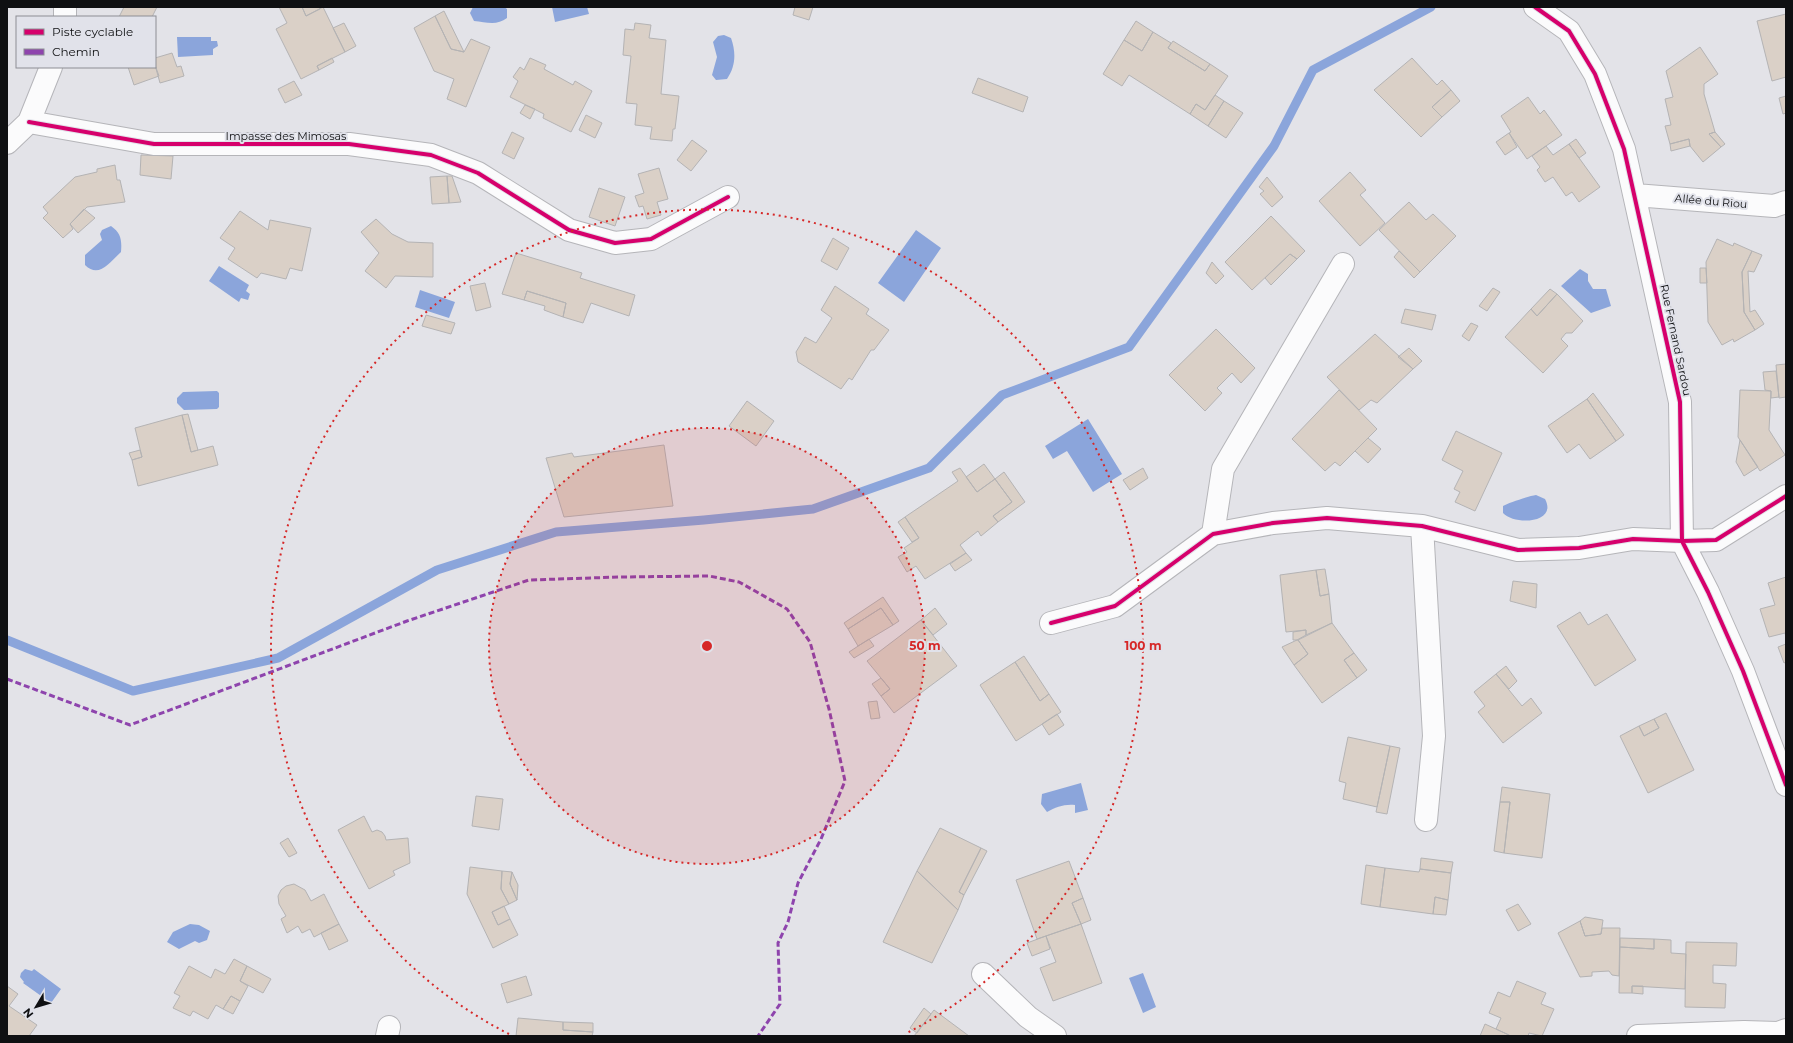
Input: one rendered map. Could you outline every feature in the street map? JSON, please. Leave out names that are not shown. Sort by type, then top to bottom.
[{"type":"street","name":"Rue Fernand Sardou","points":[[1535,7],[1569,32],[1595,74],[1624,149],[1680,402],[1682,541],[1743,671],[1786,785]]},
{"type":"street","points":[[7,144],[29,122],[51,68]]},
{"type":"street","name":"Impasse des Mimosas","points":[[29,122],[154,144],[349,144],[431,155],[478,173],[569,230],[615,243],[651,238],[728,197]]},
{"type":"street","name":"Allée du Riou","points":[[1635,195],[1774,206],[1786,202]]},
{"type":"street","points":[[1213,534],[1223,469],[1343,264]]},
{"type":"street","points":[[1051,623],[1115,606],[1213,534],[1273,523],[1328,518],[1422,526],[1518,550],[1579,548],[1633,539],[1682,541],[1716,540],[1786,496]]},
{"type":"street","points":[[1422,526],[1434,736],[1426,820]]},
{"type":"street","points":[[983,974],[1028,1017],[1055,1036]]},
{"type":"street","points":[[1638,1036],[1744,1032],[1778,1033],[1786,1030]]},
{"type":"water","points":[[473,7],[504,7],[507,9],[507,18],[495,23],[474,21],[470,13]]},
{"type":"water","points":[[552,7],[587,7],[589,14],[555,22]]},
{"type":"water","points":[[724,35],[731,38],[734,48],[734,64],[727,79],[716,80],[712,75],[717,57],[713,42],[718,36]]},
{"type":"water","points":[[177,37],[211,37],[211,41],[217,41],[218,46],[213,49],[213,55],[178,57]]},
{"type":"water","points":[[111,226],[119,234],[121,252],[104,268],[100,270],[90,269],[85,265],[85,255],[102,240],[100,234],[102,230]]},
{"type":"water","points":[[916,230],[941,248],[904,302],[878,283]]},
{"type":"water","points":[[219,266],[249,285],[246,291],[250,294],[248,300],[241,298],[239,302],[209,281]]},
{"type":"water","points":[[1580,269],[1588,274],[1588,281],[1593,289],[1606,289],[1611,306],[1591,313],[1561,286]]},
{"type":"water","points":[[420,290],[455,302],[449,318],[415,307]]},
{"type":"water","points":[[217,391],[219,393],[219,407],[217,409],[184,410],[177,403],[177,398],[183,392]]},
{"type":"water","points":[[1088,419],[1122,474],[1093,492],[1067,451],[1053,459],[1045,446]]},
{"type":"water","points":[[1536,495],[1545,499],[1547,507],[1546,513],[1541,517],[1525,521],[1516,520],[1503,513],[1503,506]]},
{"type":"water","points":[[1081,783],[1088,810],[1075,813],[1075,805],[1064,805],[1047,812],[1041,804],[1042,794]]},
{"type":"water","points":[[190,924],[199,925],[210,931],[207,940],[199,943],[195,941],[179,949],[167,942],[173,932]]},
{"type":"water","points":[[25,969],[32,971],[34,969],[61,989],[51,1003],[23,983],[24,982],[20,977],[21,973]]},
{"type":"water","points":[[1143,973],[1156,1007],[1143,1013],[1129,978]]},
{"type":"building","points":[[124,7],[157,7],[152,16],[120,16]]},
{"type":"building","points":[[279,7],[302,7],[306,16],[323,7],[345,52],[317,66],[319,70],[301,79],[276,29],[287,23]]},
{"type":"building","points":[[302,7],[319,7],[320,9],[306,16]]},
{"type":"building","points":[[795,7],[813,7],[809,20],[793,15]]},
{"type":"building","points":[[444,11],[464,52],[451,49],[435,16]]},
{"type":"building","points":[[1786,14],[1786,77],[1772,81],[1757,21]]},
{"type":"building","points":[[435,16],[451,49],[464,52],[471,39],[490,47],[466,107],[447,99],[454,79],[434,71],[414,28]]},
{"type":"building","points":[[1136,21],[1153,32],[1142,51],[1124,40]]},
{"type":"building","points":[[344,23],[356,46],[345,52],[333,28]]},
{"type":"building","points":[[635,23],[651,25],[649,38],[666,40],[661,94],[679,96],[672,141],[650,139],[652,127],[635,125],[637,104],[626,103],[631,56],[623,55],[625,29],[634,30]]},
{"type":"building","points":[[1153,32],[1171,43],[1168,48],[1205,71],[1210,64],[1228,76],[1205,110],[1196,104],[1190,114],[1129,75],[1122,86],[1103,74],[1124,40],[1142,51]]},
{"type":"building","points":[[1173,41],[1210,64],[1205,71],[1168,48]]},
{"type":"building","points":[[1700,47],[1718,74],[1704,84],[1704,94],[1715,132],[1709,134],[1721,147],[1703,162],[1690,146],[1689,139],[1670,144],[1665,126],[1671,125],[1665,99],[1673,97],[1666,71]]},
{"type":"building","points":[[172,53],[177,67],[181,66],[184,76],[160,83],[156,68],[156,58]]},
{"type":"building","points":[[332,58],[334,62],[319,70],[317,66]]},
{"type":"building","points":[[530,58],[546,65],[544,69],[573,85],[575,81],[592,91],[571,132],[543,118],[544,114],[510,97],[518,81],[513,77],[520,67],[524,70]]},
{"type":"building","points":[[1412,58],[1437,85],[1442,80],[1451,90],[1432,107],[1442,117],[1421,137],[1374,90]]},
{"type":"building","points":[[128,68],[156,68],[159,76],[134,85]]},
{"type":"building","points":[[978,78],[1028,97],[1023,112],[972,93]]},
{"type":"building","points":[[294,81],[302,95],[285,103],[278,89]]},
{"type":"building","points":[[1451,90],[1460,101],[1442,117],[1432,107]]},
{"type":"building","points":[[1215,95],[1224,101],[1208,126],[1190,114],[1196,104],[1205,110]]},
{"type":"building","points":[[1786,96],[1786,113],[1783,114],[1779,98]]},
{"type":"building","points":[[1528,97],[1540,114],[1544,110],[1562,135],[1527,159],[1509,133],[1511,132],[1501,116]]},
{"type":"building","points":[[1224,101],[1243,113],[1226,138],[1208,126]]},
{"type":"building","points":[[525,105],[535,109],[530,119],[520,113]]},
{"type":"building","points":[[586,115],[602,123],[595,138],[579,130]]},
{"type":"building","points":[[512,132],[524,138],[514,159],[502,153]]},
{"type":"building","points":[[1715,132],[1725,144],[1721,147],[1709,134]]},
{"type":"building","points":[[1509,133],[1517,147],[1505,155],[1496,142]]},
{"type":"building","points":[[1576,139],[1586,153],[1579,158],[1569,144]]},
{"type":"building","points":[[1689,139],[1690,146],[1671,151],[1670,144]]},
{"type":"building","points":[[692,140],[707,151],[691,171],[677,160]]},
{"type":"building","points":[[1569,144],[1600,187],[1579,202],[1572,192],[1566,196],[1553,177],[1545,182],[1537,170],[1540,167],[1532,156],[1546,146],[1553,155]]},
{"type":"building","points":[[141,155],[173,156],[171,179],[140,175]]},
{"type":"building","points":[[115,165],[117,180],[120,180],[125,202],[87,207],[70,224],[73,229],[63,238],[43,218],[48,213],[43,207],[75,177],[97,172],[97,169]]},
{"type":"building","points":[[659,168],[668,199],[657,202],[661,215],[647,219],[643,206],[639,207],[635,196],[644,193],[638,174]]},
{"type":"building","points":[[1350,172],[1366,190],[1360,195],[1385,223],[1360,246],[1319,201]]},
{"type":"building","points":[[447,176],[449,203],[432,204],[430,177]]},
{"type":"building","points":[[447,176],[452,176],[461,202],[449,203]]},
{"type":"building","points":[[1267,177],[1283,197],[1272,207],[1260,194],[1264,191],[1259,187]]},
{"type":"building","points":[[599,188],[625,197],[615,226],[589,217]]},
{"type":"building","points":[[1409,202],[1426,220],[1433,214],[1456,236],[1420,272],[1379,230]]},
{"type":"building","points":[[84,209],[95,218],[78,233],[70,224]]},
{"type":"building","points":[[240,211],[268,230],[270,220],[311,228],[302,271],[290,268],[286,279],[261,273],[257,278],[228,259],[235,248],[220,238]]},
{"type":"building","points":[[1271,216],[1305,251],[1297,259],[1290,254],[1252,290],[1225,262]]},
{"type":"building","points":[[376,219],[392,234],[408,242],[433,243],[433,277],[395,276],[386,288],[365,271],[379,253],[361,232]]},
{"type":"building","points":[[833,238],[849,248],[837,270],[821,261]]},
{"type":"building","points":[[1717,239],[1733,246],[1734,243],[1752,251],[1742,272],[1744,312],[1755,330],[1734,342],[1733,339],[1722,345],[1708,322],[1706,262]]},
{"type":"building","points":[[1399,251],[1420,272],[1414,278],[1394,257]]},
{"type":"building","points":[[1752,251],[1762,255],[1754,272],[1748,271],[1750,312],[1755,310],[1764,324],[1755,330],[1744,312],[1742,272]]},
{"type":"building","points":[[516,253],[582,273],[580,278],[635,295],[629,316],[591,303],[583,323],[563,317],[566,303],[527,291],[524,300],[502,294]]},
{"type":"building","points":[[1290,254],[1297,259],[1271,285],[1265,278]]},
{"type":"building","points":[[1212,262],[1224,276],[1216,284],[1206,273]]},
{"type":"building","points":[[1700,268],[1706,268],[1707,283],[1700,283]]},
{"type":"building","points":[[485,283],[491,307],[476,311],[470,286]]},
{"type":"building","points":[[835,286],[869,309],[866,314],[889,330],[874,350],[871,350],[852,380],[849,378],[841,389],[798,362],[796,352],[805,337],[816,343],[832,318],[821,310]]},
{"type":"building","points":[[1493,288],[1500,292],[1487,311],[1479,306]]},
{"type":"building","points":[[1550,289],[1557,294],[1537,316],[1531,309]]},
{"type":"building","points":[[527,291],[566,303],[563,317],[544,310],[545,306],[524,300]]},
{"type":"building","points":[[1557,294],[1583,321],[1572,333],[1566,333],[1561,339],[1568,346],[1543,373],[1505,337],[1531,309],[1537,316]]},
{"type":"building","points":[[1405,309],[1436,315],[1432,330],[1401,323]]},
{"type":"building","points":[[426,315],[455,323],[451,334],[422,326]]},
{"type":"building","points":[[1471,323],[1478,326],[1469,341],[1462,336]]},
{"type":"building","points":[[1216,329],[1255,368],[1241,383],[1232,373],[1217,388],[1222,393],[1205,411],[1169,375]]},
{"type":"building","points":[[1375,334],[1413,369],[1377,403],[1371,400],[1359,410],[1327,377]]},
{"type":"building","points":[[1409,348],[1422,361],[1413,369],[1398,357]]},
{"type":"building","points":[[1786,364],[1786,397],[1779,398],[1776,365]]},
{"type":"building","points":[[1776,371],[1779,397],[1771,398],[1771,391],[1765,390],[1763,372]]},
{"type":"building","points":[[1339,390],[1377,429],[1340,466],[1335,462],[1325,471],[1292,439]]},
{"type":"building","points":[[1740,390],[1771,391],[1769,430],[1785,455],[1760,471],[1738,437]]},
{"type":"building","points":[[1593,393],[1624,435],[1616,441],[1587,399]]},
{"type":"building","points":[[1587,399],[1616,441],[1590,459],[1579,444],[1567,453],[1548,426]]},
{"type":"building","points":[[747,401],[774,421],[756,446],[729,426]]},
{"type":"building","points":[[188,414],[198,450],[191,452],[182,415]]},
{"type":"building","points":[[182,415],[191,452],[213,446],[218,465],[138,486],[132,460],[142,457],[135,428]]},
{"type":"building","points":[[1456,431],[1502,453],[1475,511],[1455,502],[1460,492],[1454,489],[1463,471],[1442,460]]},
{"type":"building","points":[[1368,438],[1381,449],[1368,463],[1355,451]]},
{"type":"building","points":[[1740,440],[1758,467],[1744,476],[1736,462]]},
{"type":"building","points":[[664,445],[673,506],[564,517],[546,458],[572,453],[574,457]]},
{"type":"building","points":[[140,450],[142,457],[132,460],[129,453]]},
{"type":"building","points":[[984,464],[995,479],[977,492],[966,477]]},
{"type":"building","points":[[960,468],[977,492],[995,479],[1012,502],[993,516],[998,522],[981,536],[978,531],[960,545],[966,553],[925,579],[916,566],[907,572],[898,557],[907,552],[904,548],[919,538],[905,517],[958,481],[952,472]]},
{"type":"building","points":[[1143,468],[1148,478],[1130,490],[1123,480]]},
{"type":"building","points":[[1004,472],[1025,502],[998,522],[993,516],[1012,502],[995,479]]},
{"type":"building","points":[[905,517],[919,538],[912,542],[898,522]]},
{"type":"building","points":[[966,553],[972,560],[955,571],[950,564]]},
{"type":"building","points":[[1325,569],[1329,594],[1320,596],[1316,570]]},
{"type":"building","points":[[1316,570],[1320,596],[1329,594],[1332,623],[1306,635],[1306,630],[1286,632],[1280,575]]},
{"type":"building","points":[[1786,577],[1786,637],[1785,633],[1769,637],[1760,609],[1775,605],[1768,583]]},
{"type":"building","points":[[1513,581],[1537,584],[1536,608],[1510,601]]},
{"type":"building","points":[[883,597],[899,621],[893,625],[881,608],[848,629],[844,623]]},
{"type":"building","points":[[881,608],[893,625],[858,646],[848,629]]},
{"type":"building","points":[[935,608],[947,624],[933,635],[921,620]]},
{"type":"building","points":[[1580,612],[1588,625],[1607,614],[1636,660],[1595,686],[1557,626]]},
{"type":"building","points":[[921,620],[957,666],[894,713],[881,696],[890,689],[867,661]]},
{"type":"building","points":[[1332,623],[1354,653],[1344,660],[1357,678],[1322,703],[1294,665],[1308,654],[1298,640]]},
{"type":"building","points":[[1306,630],[1306,635],[1297,640],[1293,640],[1293,632]]},
{"type":"building","points":[[869,639],[874,646],[854,658],[849,652]]},
{"type":"building","points":[[1297,640],[1308,654],[1294,665],[1282,647]]},
{"type":"building","points":[[1786,644],[1786,662],[1784,663],[1778,647]]},
{"type":"building","points":[[1354,653],[1367,670],[1357,678],[1344,660]]},
{"type":"building","points":[[1024,656],[1049,694],[1040,701],[1015,662]]},
{"type":"building","points":[[1015,662],[1040,701],[1049,694],[1061,712],[1016,741],[980,685]]},
{"type":"building","points":[[1506,666],[1517,681],[1509,689],[1496,674]]},
{"type":"building","points":[[1496,674],[1522,706],[1531,698],[1542,713],[1503,743],[1478,712],[1485,706],[1474,692]]},
{"type":"building","points":[[881,678],[890,689],[881,696],[872,684]]},
{"type":"building","points":[[877,701],[880,718],[871,719],[868,702]]},
{"type":"building","points":[[1666,713],[1694,770],[1648,793],[1620,736],[1639,726],[1644,736],[1659,728],[1654,719]]},
{"type":"building","points":[[1057,714],[1064,725],[1049,735],[1042,724]]},
{"type":"building","points":[[1654,719],[1659,728],[1644,736],[1639,726]]},
{"type":"building","points":[[1348,737],[1390,746],[1377,807],[1343,799],[1346,783],[1339,781]]},
{"type":"building","points":[[1390,746],[1400,748],[1387,814],[1376,812]]},
{"type":"building","points":[[1502,787],[1550,794],[1542,858],[1504,853],[1510,802],[1500,802]]},
{"type":"building","points":[[476,796],[503,799],[499,830],[472,826]]},
{"type":"building","points":[[1500,802],[1510,802],[1504,853],[1494,851]]},
{"type":"building","points":[[364,816],[372,832],[377,830],[382,832],[386,840],[408,838],[410,863],[393,871],[395,875],[369,889],[338,830]]},
{"type":"building","points":[[940,828],[981,848],[959,892],[964,895],[958,910],[917,871]]},
{"type":"building","points":[[288,838],[297,853],[289,857],[280,843]]},
{"type":"building","points":[[981,848],[987,851],[964,895],[959,892]]},
{"type":"building","points":[[1421,858],[1453,862],[1451,873],[1420,869]]},
{"type":"building","points":[[1069,861],[1083,898],[1072,903],[1081,924],[1037,939],[1016,880]]},
{"type":"building","points":[[1366,865],[1385,868],[1380,907],[1361,904]]},
{"type":"building","points":[[470,867],[502,871],[501,889],[509,904],[492,912],[498,925],[510,919],[518,935],[493,948],[467,894]]},
{"type":"building","points":[[1385,868],[1419,872],[1420,869],[1451,873],[1448,900],[1435,897],[1433,914],[1380,907]]},
{"type":"building","points":[[502,871],[512,872],[510,884],[517,900],[509,904],[501,889]]},
{"type":"building","points":[[917,871],[958,910],[932,963],[883,942]]},
{"type":"building","points":[[512,872],[518,885],[517,900],[510,884]]},
{"type":"building","points":[[294,884],[305,890],[311,901],[324,894],[339,924],[314,937],[310,929],[302,933],[298,926],[287,933],[281,919],[286,916],[279,904],[278,896],[281,890],[286,886]]},
{"type":"building","points":[[1435,897],[1448,900],[1446,915],[1433,914]]},
{"type":"building","points":[[1083,898],[1091,920],[1081,924],[1072,903]]},
{"type":"building","points":[[1518,904],[1531,924],[1518,931],[1506,910]]},
{"type":"building","points":[[504,906],[510,919],[498,925],[492,912]]},
{"type":"building","points":[[1585,917],[1603,920],[1601,934],[1585,936],[1580,921]]},
{"type":"building","points":[[1580,921],[1585,936],[1601,934],[1602,928],[1620,928],[1619,976],[1612,975],[1609,971],[1592,972],[1592,976],[1580,977],[1558,933]]},
{"type":"building","points":[[339,924],[348,941],[329,950],[321,933]]},
{"type":"building","points":[[1081,924],[1102,983],[1053,1001],[1040,968],[1056,962],[1046,936]]},
{"type":"building","points":[[1046,936],[1050,949],[1032,956],[1027,943]]},
{"type":"building","points":[[1620,938],[1654,939],[1654,949],[1620,947]]},
{"type":"building","points":[[1654,939],[1671,940],[1671,953],[1686,954],[1685,989],[1632,986],[1632,993],[1619,993],[1620,947],[1654,949]]},
{"type":"building","points":[[1686,942],[1737,943],[1736,966],[1713,965],[1713,983],[1726,984],[1725,1008],[1685,1007]]},
{"type":"building","points":[[234,959],[247,966],[240,981],[248,986],[240,1001],[231,996],[223,1009],[216,1005],[208,1019],[193,1011],[190,1016],[173,1008],[180,996],[174,993],[189,966],[211,978],[215,969],[225,974]]},
{"type":"building","points":[[247,966],[271,979],[263,993],[240,981]]},
{"type":"building","points":[[526,976],[532,995],[507,1003],[501,984]]},
{"type":"building","points":[[1517,981],[1546,993],[1541,1004],[1554,1009],[1542,1036],[1529,1033],[1528,1036],[1511,1036],[1496,1029],[1501,1018],[1489,1013],[1498,992],[1510,997]]},
{"type":"building","points":[[7,986],[18,994],[9,1006],[37,1025],[29,1036],[7,1036]]},
{"type":"building","points":[[1632,986],[1643,986],[1643,994],[1632,993]]},
{"type":"building","points":[[231,996],[240,1001],[233,1014],[223,1009]]},
{"type":"building","points":[[924,1008],[931,1014],[917,1033],[910,1028]]},
{"type":"building","points":[[934,1010],[969,1036],[914,1036]]},
{"type":"building","points":[[518,1018],[563,1022],[563,1030],[593,1032],[592,1036],[516,1036]]},
{"type":"building","points":[[563,1022],[593,1023],[593,1032],[563,1030]]},
{"type":"building","points":[[1485,1024],[1509,1035],[1509,1036],[1480,1036]]},
{"type":"waterway","points":[[7,640],[133,691],[278,658],[437,570],[556,532],[704,520],[813,509],[929,468],[1002,395],[1129,347],[1274,146],[1313,70],[1431,7]]},
{"type":"marked path","points":[[7,679],[130,725],[407,621],[529,580],[709,576],[739,582],[787,609],[810,642],[829,709],[845,781],[821,839],[798,883],[788,922],[778,943],[780,1004],[758,1036]]},
{"type":"cycle path","points":[[1535,7],[1569,31],[1595,74],[1624,149],[1680,402],[1682,541],[1708,592],[1743,671],[1786,785]]},
{"type":"cycle path","points":[[29,122],[154,144],[349,144],[431,155],[478,173],[569,230],[615,243],[651,239],[728,197]]},
{"type":"cycle path","points":[[1051,623],[1115,606],[1213,534],[1273,523],[1327,518],[1422,526],[1518,550],[1579,548],[1633,539],[1682,541],[1716,540],[1786,496]]}]
